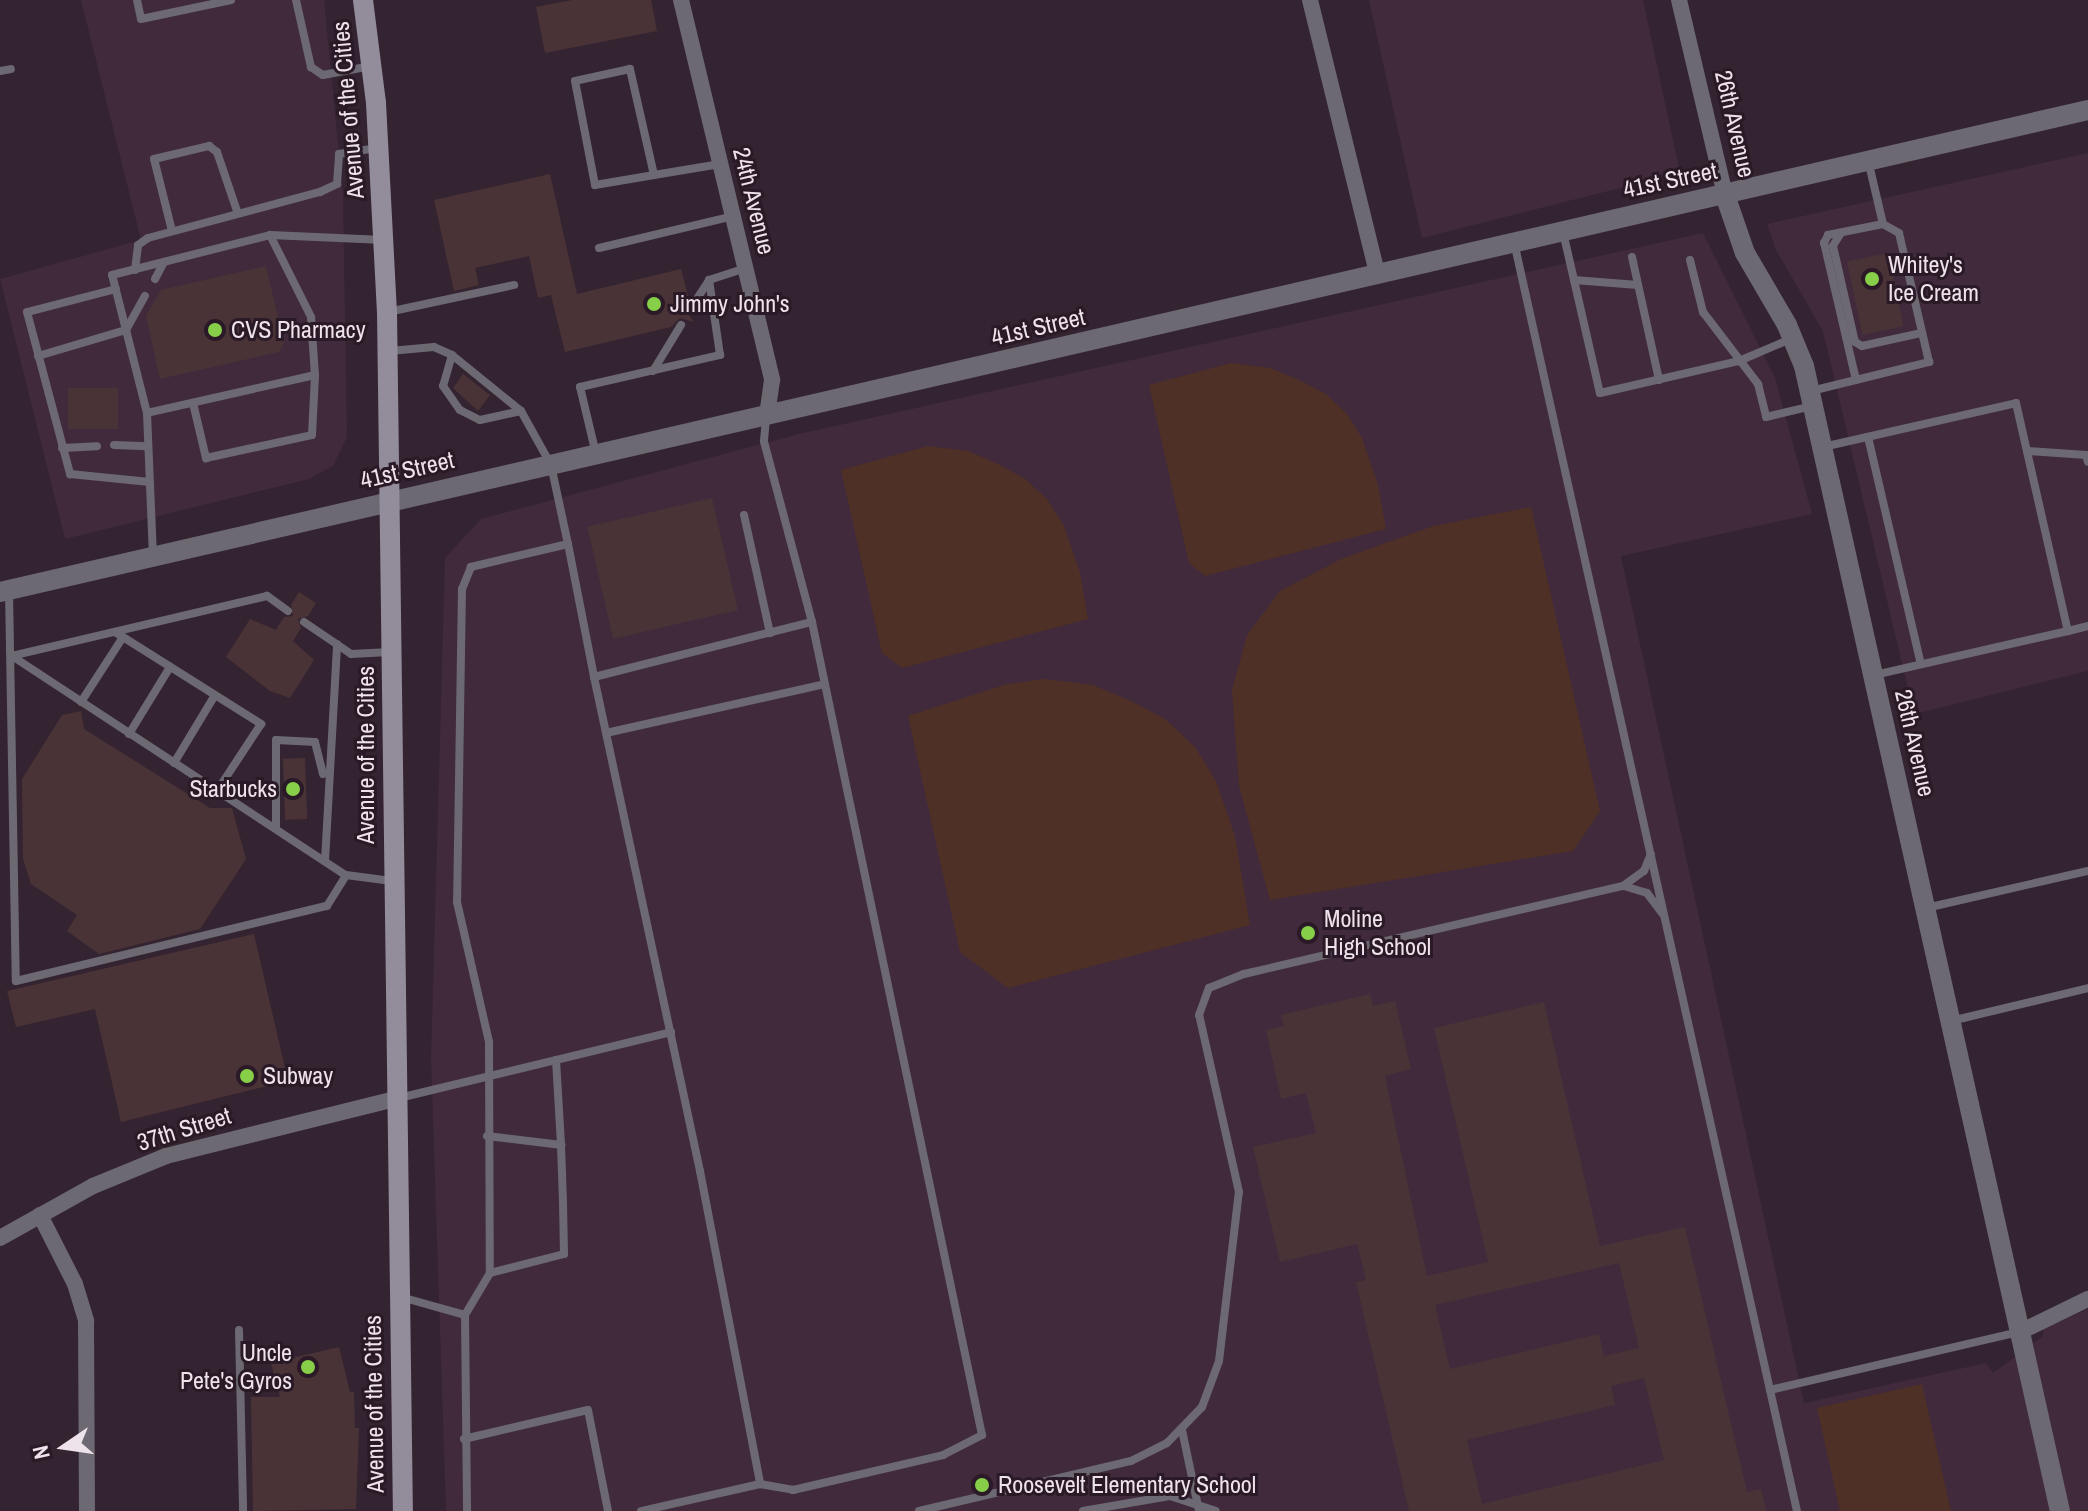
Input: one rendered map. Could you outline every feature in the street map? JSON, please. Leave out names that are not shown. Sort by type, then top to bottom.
[{"type":"main road","name":"Avenue of the Cities","points":[[363,0],[379,148],[387,312],[394,1099],[403,1511]]},
{"type":"street","name":"24th Avenue","points":[[681,0],[772,380],[767,414]]},
{"type":"street","points":[[1310,0],[1377,273]]},
{"type":"street","name":"26th Avenue","points":[[1679,0],[1725,195],[1745,253],[1793,338],[1812,398],[2060,1511]]},
{"type":"street","name":"41st Street","points":[[5,591],[2088,110]]},
{"type":"street","name":"37th Street","points":[[0,1238],[93,1186],[166,1156],[394,1099]]},
{"type":"street","points":[[40,1215],[75,1284],[86,1321],[87,1511]]},
{"type":"street","points":[[2020,1332],[2088,1299]]},
{"type":"lane","points":[[137,0],[141,19],[231,0]]},
{"type":"lane","points":[[296,0],[311,67],[323,75],[371,66]]},
{"type":"lane","points":[[0,71],[11,69]]},
{"type":"lane","points":[[654,175],[630,69],[575,81],[595,185],[720,164]]},
{"type":"lane","points":[[172,231],[154,159],[209,146],[217,152],[238,214]]},
{"type":"lane","points":[[135,270],[138,245],[172,231],[320,192],[337,184],[339,154],[379,148]]},
{"type":"lane","points":[[1868,160],[1883,224]]},
{"type":"lane","points":[[599,248],[733,216]]},
{"type":"lane","points":[[1690,260],[1703,312],[1758,384],[1766,417],[1856,380],[1929,362],[1899,233],[1883,224],[1828,235],[1824,243],[1856,380]]},
{"type":"lane","points":[[1562,231],[1600,393],[1739,361],[1793,338]]},
{"type":"lane","points":[[1841,233],[1833,246],[1855,342],[1862,346],[1921,333]]},
{"type":"lane","points":[[153,556],[147,413],[112,275],[270,235],[384,240]]},
{"type":"lane","points":[[193,403],[206,458],[312,435],[315,375],[311,317],[270,235]]},
{"type":"lane","points":[[1513,242],[1652,851],[1797,1511]]},
{"type":"lane","points":[[1632,257],[1659,380]]},
{"type":"lane","points":[[155,279],[164,262]]},
{"type":"lane","points":[[691,308],[709,280],[745,268]]},
{"type":"lane","points":[[596,454],[580,387],[720,355],[709,280]]},
{"type":"lane","points":[[1574,280],[1638,285]]},
{"type":"lane","points":[[387,312],[514,285]]},
{"type":"lane","points":[[116,289],[27,312],[70,474],[150,482]]},
{"type":"lane","points":[[38,356],[126,330],[145,296]]},
{"type":"lane","points":[[653,371],[681,325]]},
{"type":"lane","points":[[387,352],[434,347],[452,355],[521,411],[551,465],[671,1032],[760,1484]]},
{"type":"lane","points":[[452,355],[443,386],[460,410],[480,420],[521,411]]},
{"type":"lane","points":[[147,413],[315,375]]},
{"type":"lane","points":[[1823,447],[2016,403],[2068,631]]},
{"type":"lane","points":[[641,1511],[760,1484],[793,1490],[943,1455],[982,1435],[812,622],[764,441],[767,414]]},
{"type":"lane","points":[[1868,437],[1921,664]]},
{"type":"lane","points":[[114,445],[148,446]]},
{"type":"lane","points":[[62,448],[97,446]]},
{"type":"lane","points":[[2027,451],[2086,455],[2088,462]]},
{"type":"lane","points":[[744,515],[770,633]]},
{"type":"lane","points":[[467,1511],[465,1315],[490,1273],[486,1077],[489,1042],[457,902],[462,589],[471,567],[568,544]]},
{"type":"lane","points":[[5,591],[12,656],[16,981],[327,906],[346,875]]},
{"type":"lane","points":[[12,656],[119,635],[267,596],[288,611]]},
{"type":"lane","points":[[304,622],[351,654],[391,652]]},
{"type":"lane","points":[[594,677],[812,622]]},
{"type":"lane","points":[[1874,675],[2088,626]]},
{"type":"lane","points":[[119,635],[261,724],[217,791]]},
{"type":"lane","points":[[81,702],[119,635]]},
{"type":"lane","points":[[325,807],[337,644]]},
{"type":"lane","points":[[12,656],[217,791],[276,826],[346,875],[392,881]]},
{"type":"lane","points":[[129,734],[170,667]]},
{"type":"lane","points":[[606,733],[825,684]]},
{"type":"lane","points":[[174,763],[215,695]]},
{"type":"lane","points":[[276,826],[273,745],[281,737],[315,742],[321,752],[325,861]]},
{"type":"lane","points":[[919,1511],[1131,1461],[1182,1430],[1202,1407],[1219,1361],[1238,1232],[1239,1192],[1199,1015],[1209,988],[1244,974],[1623,886],[1644,871],[1652,851]]},
{"type":"lane","points":[[1925,908],[2088,871]]},
{"type":"lane","points":[[1623,886],[1647,893],[1667,921]]},
{"type":"lane","points":[[1950,1021],[2088,988]]},
{"type":"lane","points":[[394,1099],[671,1032]]},
{"type":"lane","points":[[490,1273],[564,1254],[556,1060]]},
{"type":"lane","points":[[487,1136],[561,1145]]},
{"type":"lane","points":[[397,1297],[465,1315]]},
{"type":"lane","points":[[239,1330],[243,1511]]},
{"type":"lane","points":[[1770,1390],[2020,1332]]},
{"type":"lane","points":[[464,1439],[588,1410],[608,1511]]},
{"type":"lane","points":[[1182,1430],[1198,1507]]},
{"type":"lane","points":[[1083,1511],[1152,1496],[1216,1511]]},
{"type":"shaded area","points":[[81,0],[324,0],[343,196],[347,437],[333,466],[309,479],[65,539],[0,279],[141,240]]},
{"type":"shaded area","points":[[1369,0],[1643,0],[1680,173],[1422,238]]},
{"type":"shaded area","points":[[2088,153],[2088,671],[1914,714],[1823,331],[1776,250],[1767,224]]},
{"type":"shaded area","name":"Moline High School","points":[[1703,233],[1775,378],[1812,514],[1621,556],[1804,1403],[1986,1363],[1993,1373],[2043,1336],[2043,1329],[2088,1309],[2088,1511],[446,1511],[431,1059],[445,558],[481,519],[799,434]]},
{"type":"shaded area","points":[[1231,363],[1270,368],[1299,380],[1326,394],[1347,414],[1362,438],[1378,485],[1386,529],[1205,576],[1189,563],[1149,385]]},
{"type":"shaded area","points":[[928,446],[968,451],[998,464],[1025,479],[1047,499],[1063,524],[1080,572],[1088,619],[902,668],[882,653],[841,470]]},
{"type":"shaded area","points":[[1531,507],[1600,811],[1573,851],[1270,900],[1239,786],[1232,690],[1247,635],[1280,591],[1341,559],[1433,526]]},
{"type":"shaded area","points":[[1044,679],[1093,685],[1131,701],[1165,719],[1195,747],[1216,781],[1235,836],[1250,925],[1008,988],[960,952],[908,716],[1007,684]]},
{"type":"shaded area","points":[[1922,1384],[1951,1511],[1840,1511],[1817,1408]]},
{"type":"building","points":[[572,0],[651,0],[657,31],[545,53],[536,7]]},
{"type":"building","points":[[550,174],[577,294],[681,269],[689,299],[685,310],[694,322],[680,318],[671,327],[565,352],[551,295],[538,298],[529,256],[475,268],[479,285],[454,291],[434,200]]},
{"type":"building","name":"Whitey's Ice Cream","points":[[1888,253],[1904,326],[1863,335],[1847,262]]},
{"type":"building","name":"CVS Pharmacy","points":[[266,266],[284,343],[279,352],[160,379],[146,316],[161,290]]},
{"type":"building","points":[[463,374],[490,395],[478,411],[453,388]]},
{"type":"building","points":[[68,388],[118,388],[118,429],[68,429]]},
{"type":"building","points":[[712,498],[738,610],[613,639],[587,527]]},
{"type":"building","points":[[299,592],[316,603],[308,616],[298,619],[301,628],[293,641],[314,660],[290,698],[270,691],[226,657],[250,619],[276,630],[284,617],[293,616],[291,605]]},
{"type":"building","points":[[81,711],[84,729],[210,808],[232,808],[246,859],[200,929],[99,954],[67,931],[77,915],[31,884],[23,859],[22,779],[62,715]]},
{"type":"building","name":"Starbucks","points":[[305,758],[307,819],[285,820],[283,759]]},
{"type":"building","points":[[254,934],[288,1081],[121,1122],[95,1009],[16,1027],[7,991]]},
{"type":"building","points":[[1370,994],[1373,1006],[1395,1001],[1411,1069],[1385,1076],[1427,1276],[1488,1262],[1434,1028],[1544,1002],[1600,1246],[1685,1227],[1747,1492],[1761,1489],[1766,1511],[1409,1511],[1356,1282],[1366,1280],[1357,1244],[1280,1262],[1253,1147],[1316,1133],[1306,1093],[1281,1099],[1266,1030],[1284,1026],[1281,1015]],"holes":[[[1619,1263],[1639,1348],[1604,1356],[1599,1334],[1450,1369],[1435,1305]],[[1644,1378],[1664,1460],[1482,1504],[1467,1440],[1615,1405],[1611,1386]]]},
{"type":"building","points":[[339,1347],[350,1392],[354,1392],[355,1428],[359,1428],[356,1509],[253,1511],[251,1397],[280,1397],[271,1363]]},
{"type":"place","name":"Whitey's Ice Cream","points":[[1872,279]]},
{"type":"place","name":"Jimmy John's","points":[[654,304]]},
{"type":"place","name":"CVS Pharmacy","points":[[215,330]]},
{"type":"place","name":"Starbucks","points":[[293,789]]},
{"type":"place","name":"Moline High School","points":[[1308,933]]},
{"type":"place","name":"Subway","points":[[247,1076]]},
{"type":"place","name":"Uncle Pete's Gyros","points":[[308,1367]]},
{"type":"place","name":"Roosevelt Elementary School","points":[[982,1485]]}]
